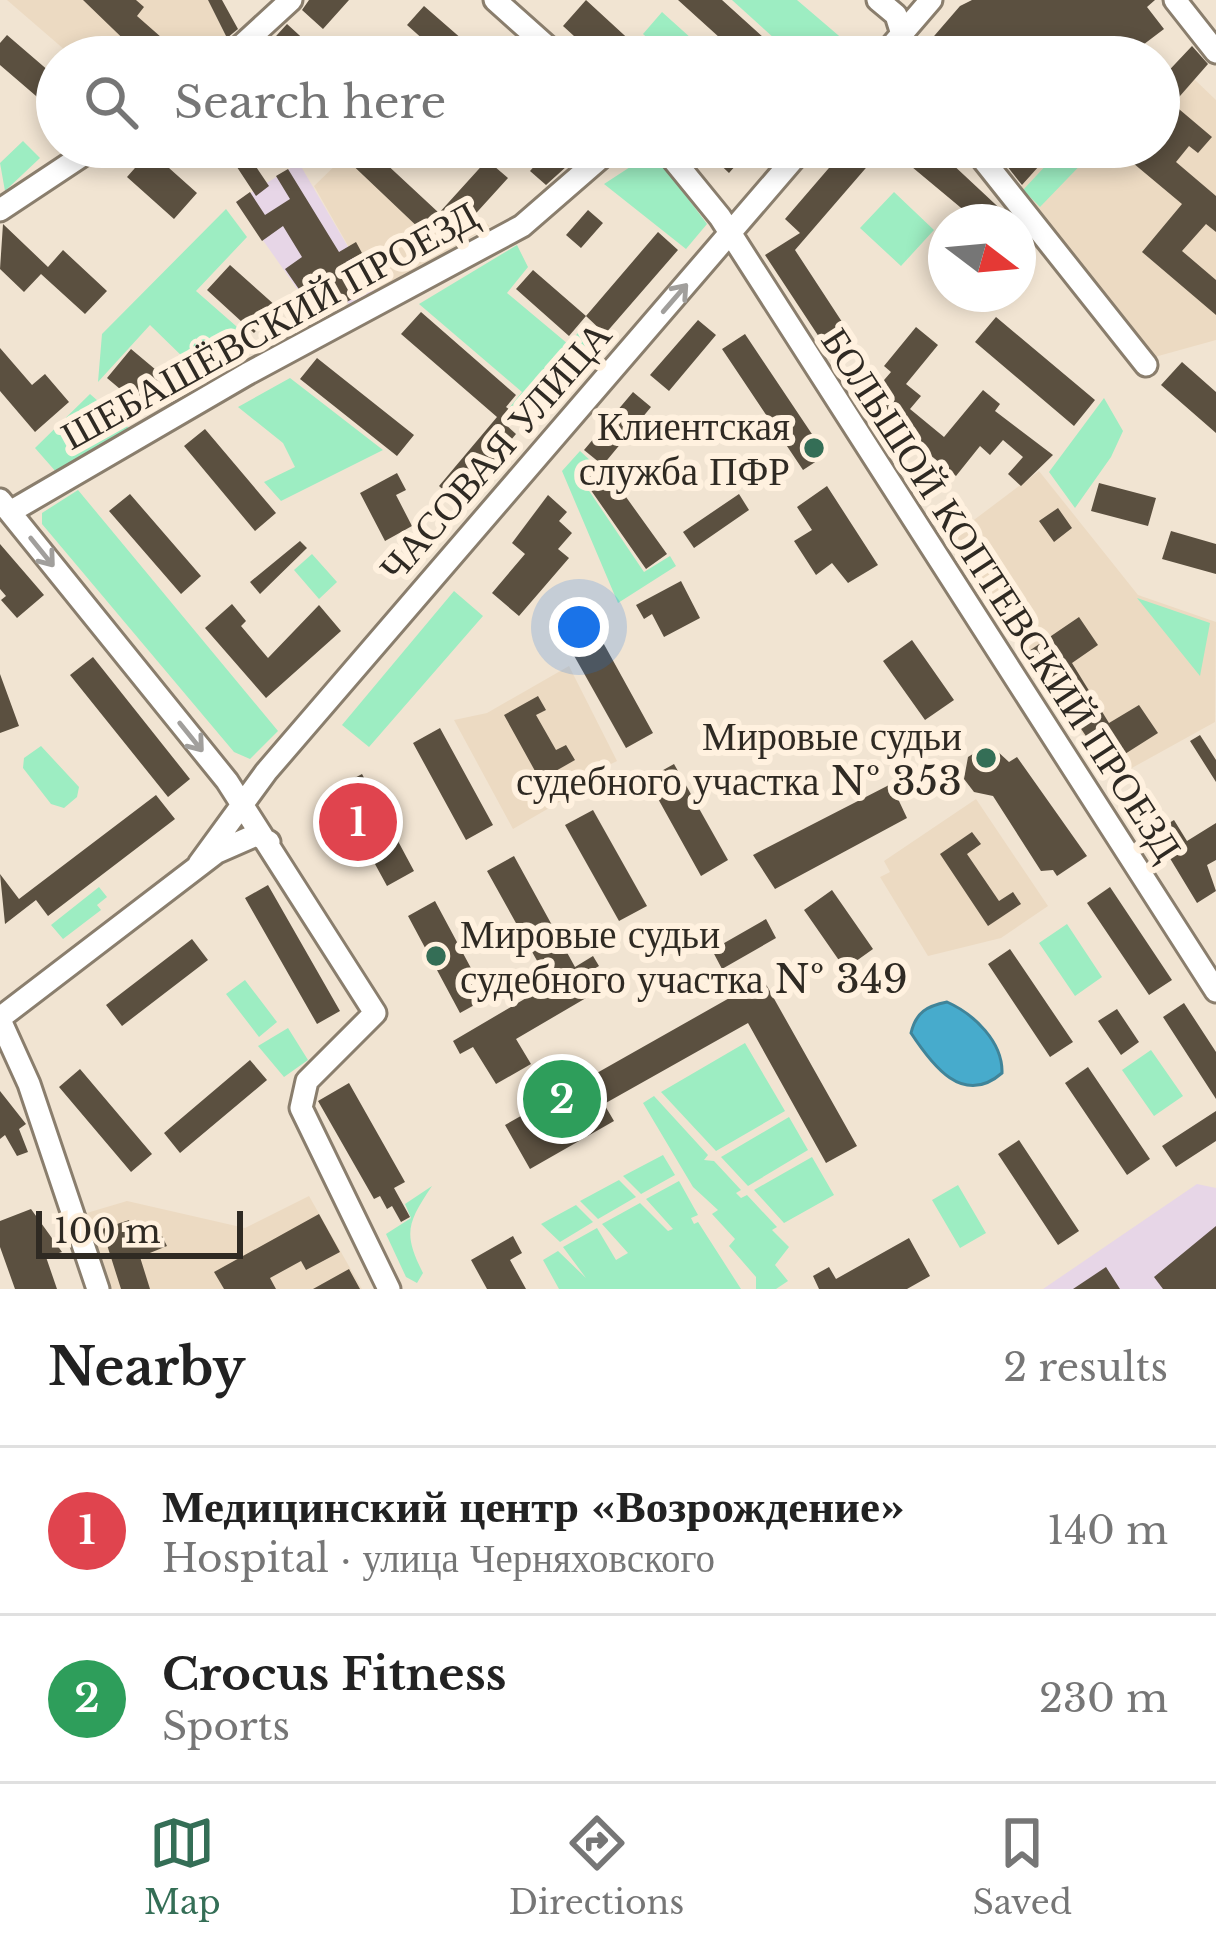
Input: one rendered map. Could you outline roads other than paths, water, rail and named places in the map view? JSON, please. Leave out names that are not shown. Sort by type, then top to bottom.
[{"type":"street","points":[[252,36],[291,0]]},
{"type":"street","points":[[495,0],[535,36]]},
{"type":"street","points":[[878,0],[896,15],[901,34]]},
{"type":"street","points":[[901,34],[931,0]]},
{"type":"street","points":[[1175,0],[1216,52]]},
{"type":"street","points":[[0,210],[63,168]]},
{"type":"street","name":"ШЕБАШЁВСКИЙ ПРОЕЗД","points":[[5,506],[522,226],[589,168]]},
{"type":"street","points":[[680,168],[720,217],[728,236]]},
{"type":"street","name":"ЧАСОВАЯ УЛИЦА","points":[[199,864],[241,802],[786,168]]},
{"type":"street","points":[[991,168],[1146,365]]},
{"type":"street","name":"БОЛЬШОЙ КОПТЕВСКИЙ ПРОЕЗД","points":[[728,236],[1216,991]]},
{"type":"street","points":[[5,506],[241,802],[376,1013],[307,1081],[301,1108],[389,1289]]},
{"type":"street","points":[[98,1289],[29,1084],[0,1019],[199,864],[237,840],[256,835],[269,842]]},
{"type":"water","points":[[947,1002],[977,1022],[998,1051],[1002,1073],[988,1082],[974,1086],[950,1078],[911,1033],[923,1011]]},
{"type":"place","name":"Клиентская служба ПФР","points":[[814,448]]},
{"type":"place","name":"Мировые судьи судебного участка № 353","points":[[986,758]]},
{"type":"place","name":"Медицинский центр «Возрождение»","points":[[358,822]]},
{"type":"place","name":"Мировые судьи судебного участка № 349","points":[[436,956]]},
{"type":"place","name":"Crocus Fitness","points":[[562,1099]]}]
